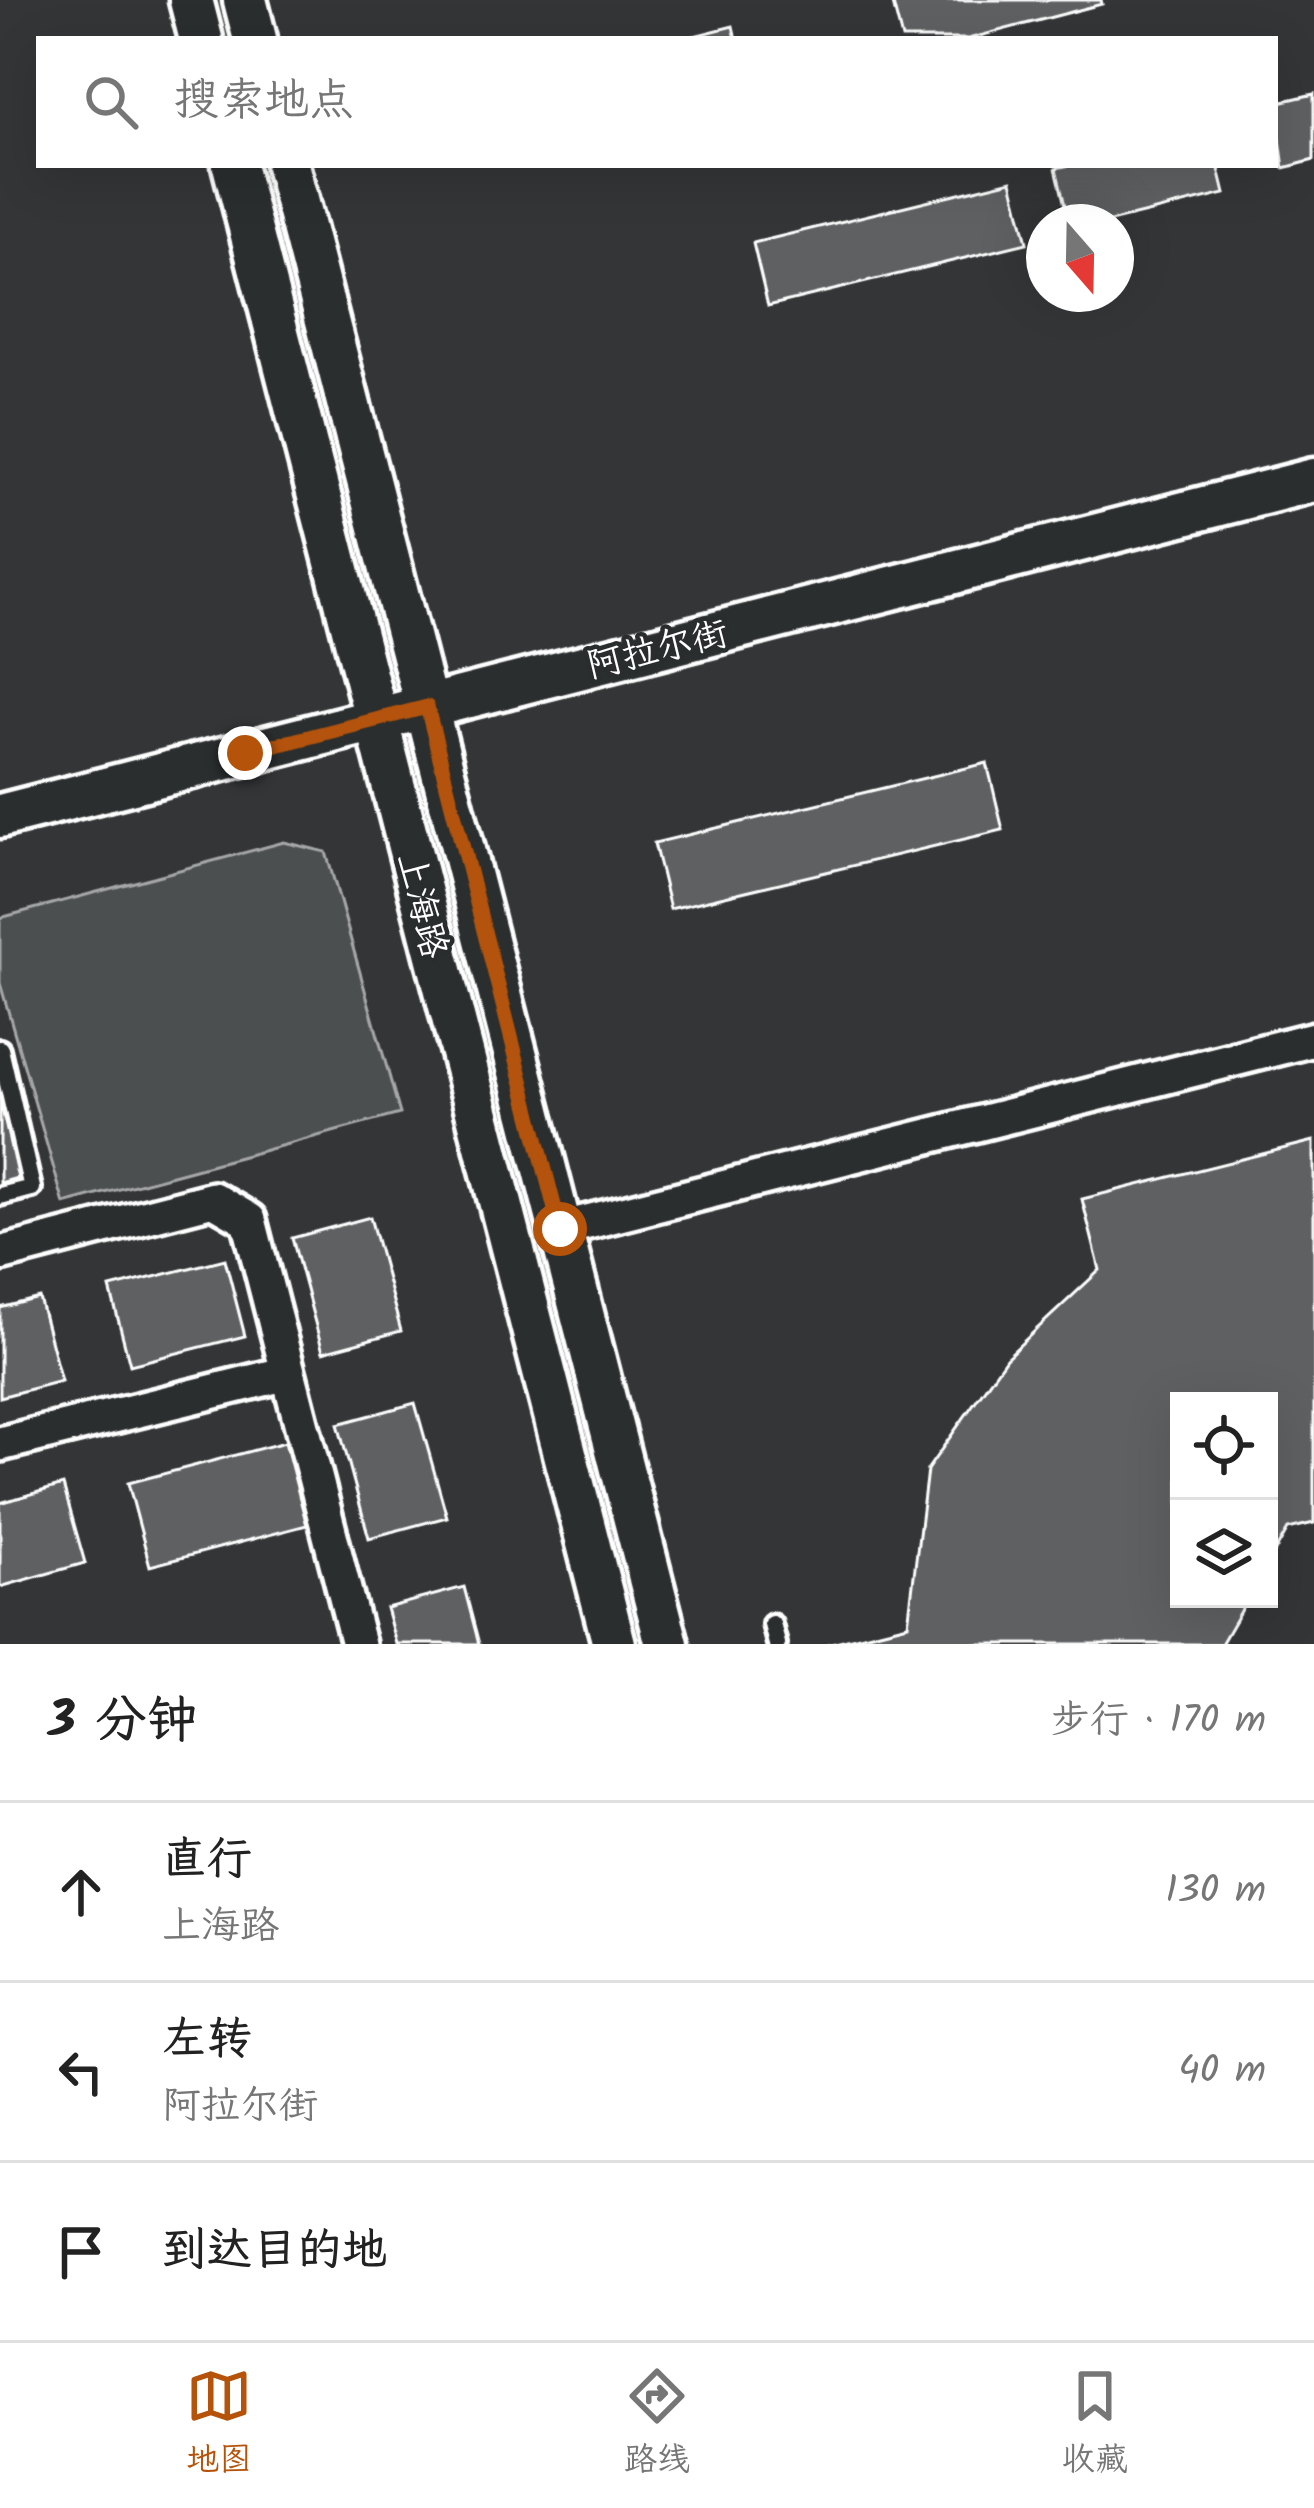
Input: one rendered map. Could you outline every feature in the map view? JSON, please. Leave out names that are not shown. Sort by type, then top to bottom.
[{"type":"street","points":[[191,0],[201,36]]},
{"type":"street","points":[[245,0],[254,36]]},
{"type":"street","name":"上海路","points":[[235,168],[614,1644]]},
{"type":"street","name":"上海路","points":[[288,168],[667,1644]]},
{"type":"street","name":"阿拉尔街","points":[[0,816],[1314,480]]},
{"type":"street","points":[[560,1229],[1314,1040]]},
{"type":"street","points":[[0,1254],[213,1199],[249,1220],[358,1644]]},
{"type":"street","points":[[0,1444],[288,1373]]},
{"type":"lane","points":[[0,1049],[32,1188],[0,1196]]},
{"type":"lane","points":[[772,1624],[777,1644]]},
{"type":"shaded area","points":[[284,842],[326,852],[400,1114],[64,1204],[0,983],[0,918]]},
{"type":"building","points":[[892,0],[1101,0],[1102,4],[979,36],[901,36]]},
{"type":"building","points":[[733,26],[735,36],[694,36]]},
{"type":"building","points":[[1314,94],[1314,160],[1284,168],[1278,102]]},
{"type":"building","points":[[1056,168],[1219,168],[1225,194],[1134,216],[1134,204],[1065,204]]},
{"type":"building","points":[[1012,180],[1026,239],[1026,243],[768,306],[753,243]]},
{"type":"building","points":[[987,763],[1003,830],[670,909],[654,843]]},
{"type":"building","points":[[0,1085],[24,1176],[0,1183]]},
{"type":"building","points":[[1314,1141],[1314,1523],[1288,1529],[1278,1546],[1278,1392],[1170,1392],[1170,1608],[1242,1608],[1221,1644],[827,1644],[908,1624],[927,1470],[1006,1358],[1100,1270],[1082,1199]]},
{"type":"building","points":[[370,1217],[401,1331],[323,1352],[292,1238]]},
{"type":"building","points":[[225,1259],[245,1336],[130,1365],[110,1288]]},
{"type":"building","points":[[39,1298],[61,1381],[0,1397],[0,1308]]},
{"type":"building","points":[[415,1403],[447,1517],[369,1538],[338,1424]]},
{"type":"building","points":[[285,1442],[307,1525],[150,1566],[128,1483]]},
{"type":"building","points":[[63,1485],[85,1563],[0,1587],[0,1503]]},
{"type":"building","points":[[464,1587],[479,1644],[396,1644],[386,1608]]},
{"type":"route","points":[[245,753],[427,707],[560,1229]]}]
